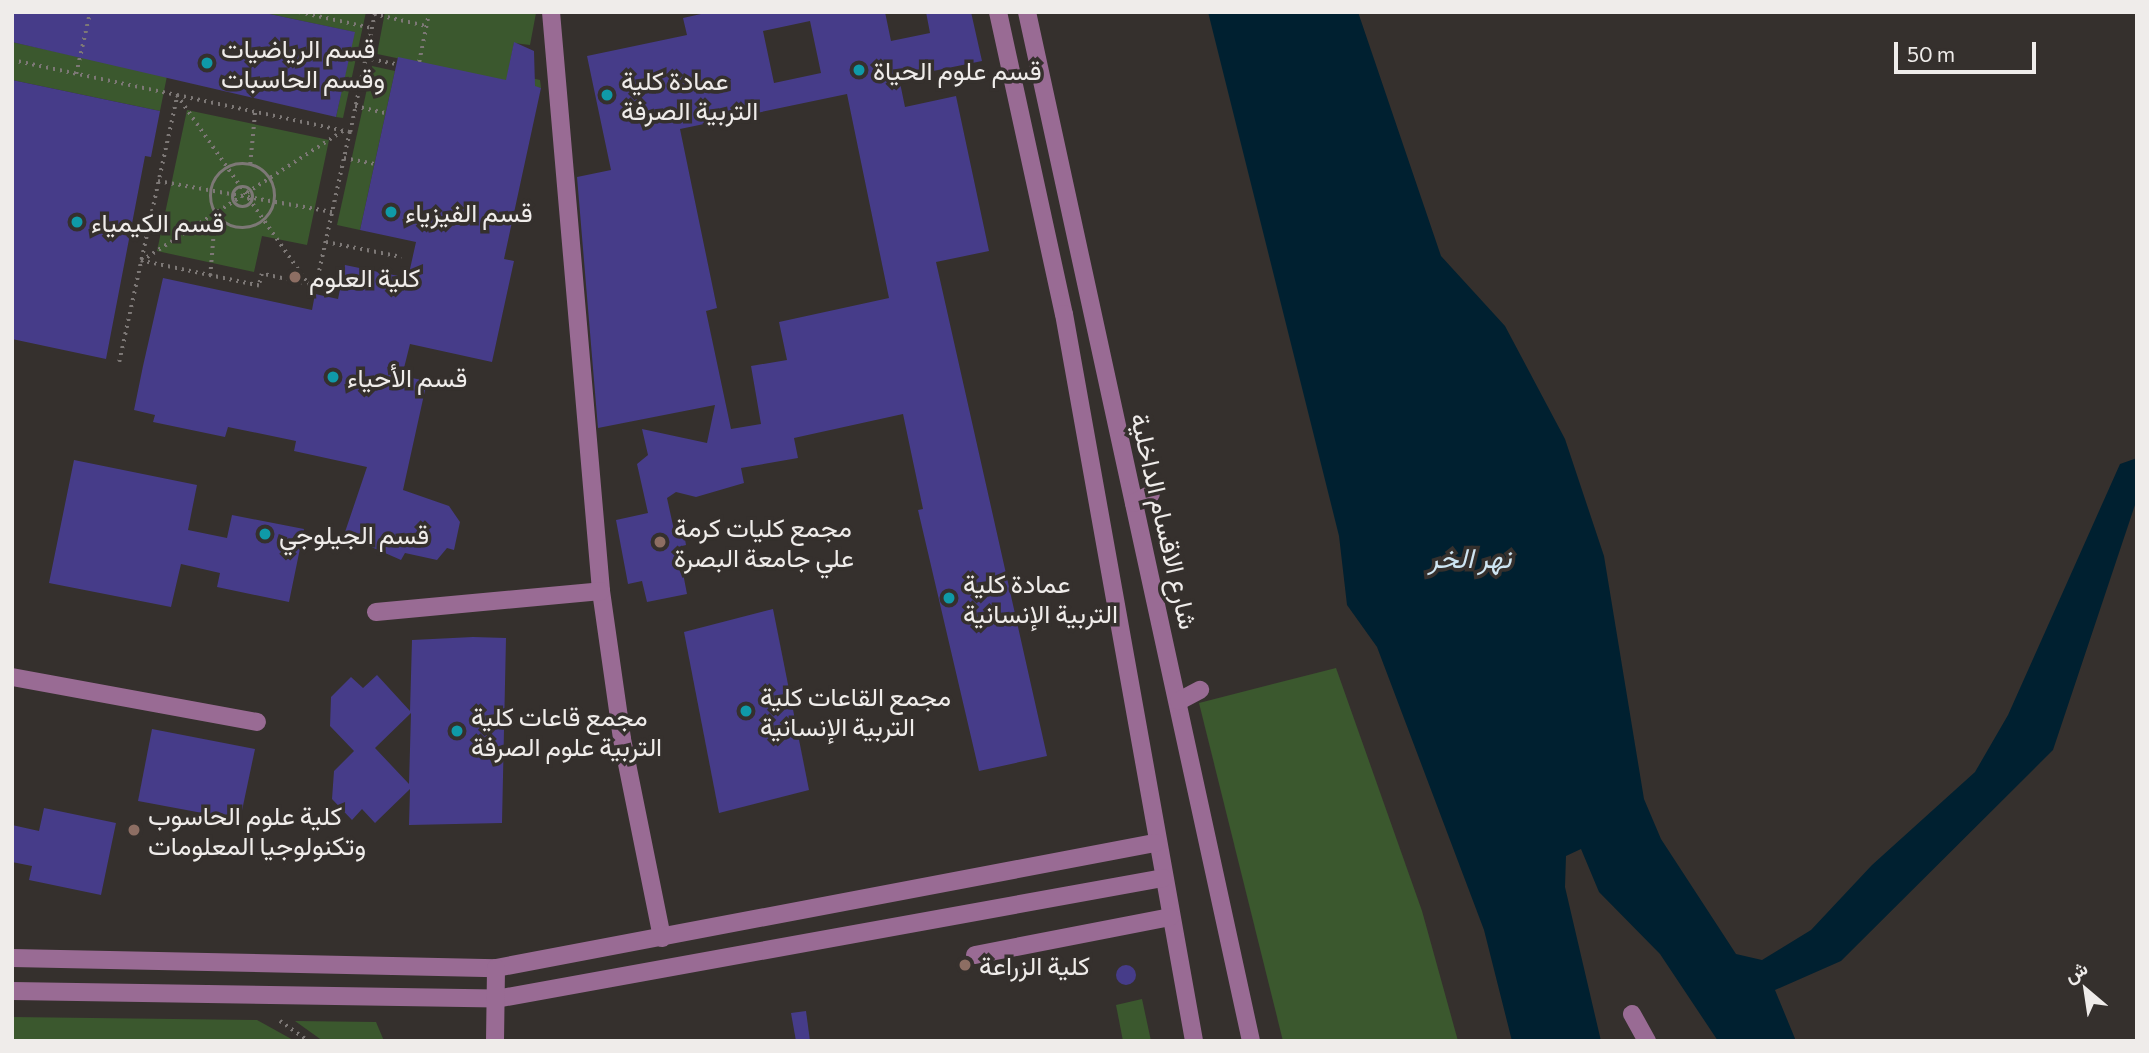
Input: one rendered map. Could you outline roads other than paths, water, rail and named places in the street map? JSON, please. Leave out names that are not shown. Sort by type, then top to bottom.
[{"type":"street","points":[[998,12],[1064,314],[1155,842],[1194,1041]]},
{"type":"street","name":"شارع الاقسام الداخلية","points":[[1027,12],[1143,513],[1178,701],[1251,1041]]},
{"type":"street","points":[[551,14],[601,591],[622,739],[662,939]]},
{"type":"street","points":[[1143,513],[1151,494]]},
{"type":"street","points":[[376,612],[601,591]]},
{"type":"street","points":[[12,677],[257,722]]},
{"type":"street","points":[[1178,701],[1200,690]]},
{"type":"street","points":[[12,958],[496,968],[662,939],[1155,842]]},
{"type":"street","points":[[12,991],[496,999],[1163,878]]},
{"type":"street","points":[[975,955],[1170,917]]},
{"type":"street","points":[[495,1041],[496,968]]},
{"type":"street","points":[[1632,1014],[1647,1041]]},
{"type":"water","name":"نهر الخر","points":[[1208,12],[1358,12],[1441,256],[1505,326],[1565,439],[1604,556],[1644,799],[1661,839],[1736,954],[1762,960],[1811,930],[1872,865],[1975,772],[2008,715],[2120,464],[2137,458],[2137,499],[2053,750],[1841,961],[1775,990],[1796,1041],[1718,1041],[1660,954],[1599,892],[1581,849],[1566,856],[1565,887],[1601,1041],[1512,1041],[1484,930],[1377,647],[1347,605],[1339,536]]},
{"type":"place","name":"قسم الرياضيات وقسم الحاسبات","points":[[207,63]]},
{"type":"place","name":"قسم علوم الحياة","points":[[859,70]]},
{"type":"place","name":"عمادة كلية التربية الصرفة","points":[[607,95]]},
{"type":"place","name":"قسم الفيزياء","points":[[391,212]]},
{"type":"place","name":"قسم الكيمياء","points":[[77,222]]},
{"type":"place","name":"كلية العلوم","points":[[295,277]]},
{"type":"place","name":"قسم الأحياء","points":[[333,377]]},
{"type":"place","name":"قسم الجيلوجي","points":[[265,534]]},
{"type":"place","name":"مجمع كليات كرمة علي جامعة البصرة","points":[[660,542]]},
{"type":"place","name":"عمادة كلية التربية الإنسانية","points":[[949,598]]},
{"type":"place","name":"مجمع القاعات كلية التربية الإنسانية","points":[[746,711]]},
{"type":"place","name":"مجمع قاعات كلية التربية علوم الصرفة","points":[[457,731]]},
{"type":"place","name":"كلية علوم الحاسوب وتكنولوجيا المعلومات","points":[[134,830]]},
{"type":"place","name":"كلية الزراعة","points":[[965,965]]}]
